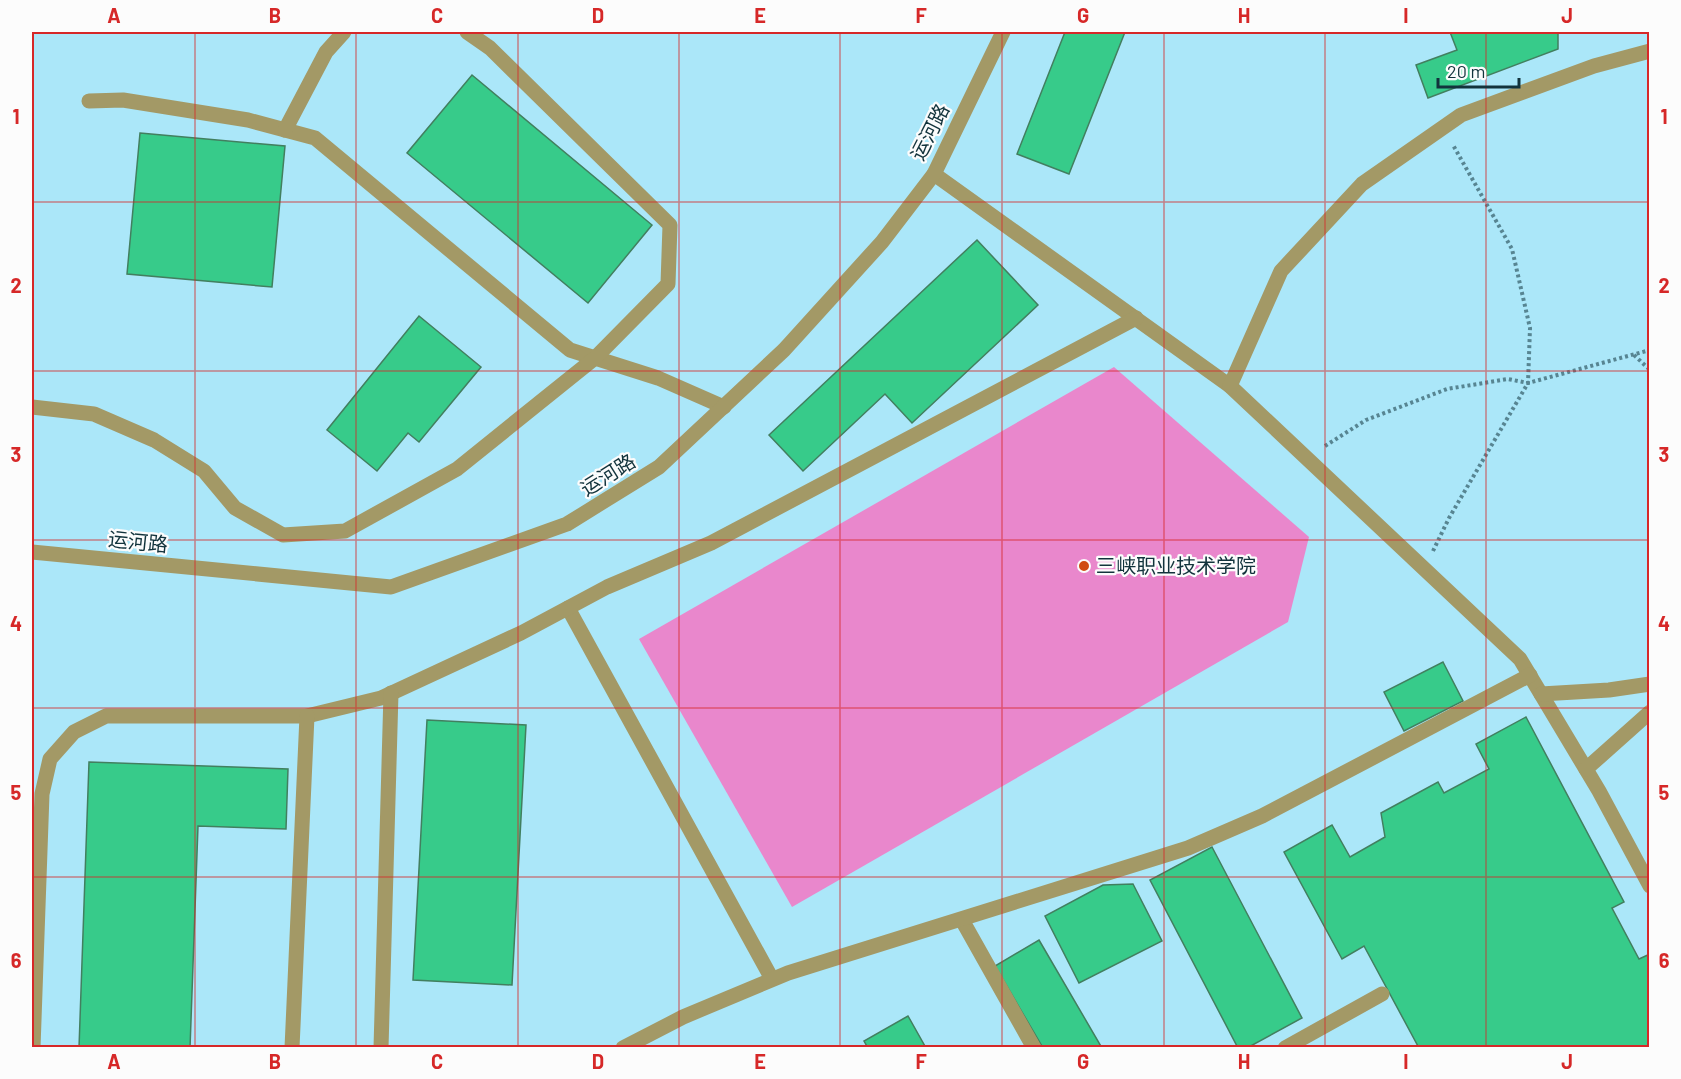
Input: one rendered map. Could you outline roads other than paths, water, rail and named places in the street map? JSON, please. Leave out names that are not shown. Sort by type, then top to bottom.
[{"type":"street","points":[[285,130],[326,52],[344,32]]},
{"type":"street","points":[[32,407],[94,414],[154,440],[204,471],[235,508],[283,535],[345,531],[457,469],[595,358],[668,284],[670,225],[490,48],[467,32]]},
{"type":"street","name":"运河路","points":[[32,552],[391,587],[567,524],[659,467],[784,350],[882,242],[934,174],[1003,32]]},
{"type":"street","points":[[1230,386],[1281,271],[1362,184],[1461,115],[1593,66],[1650,51]]},
{"type":"street","points":[[89,101],[123,100],[248,120],[315,138],[570,350],[658,378],[724,407]]},
{"type":"street","points":[[934,174],[1230,386],[1520,659],[1586,769],[1650,886]]},
{"type":"street","points":[[33,1047],[42,794],[50,759],[74,732],[106,716],[307,717],[381,698],[607,587],[711,543],[1136,318]]},
{"type":"street","points":[[568,608],[772,979]]},
{"type":"street","points":[[623,1047],[683,1017],[772,979],[1188,848],[1262,816],[1530,675]]},
{"type":"street","points":[[1541,694],[1609,690],[1650,684]]},
{"type":"street","points":[[381,1047],[391,693]]},
{"type":"street","points":[[1586,769],[1650,712]]},
{"type":"street","points":[[302,1047],[292,1047],[307,717]]},
{"type":"street","points":[[962,920],[1034,1047]]},
{"type":"street","points":[[1293,1046],[1383,994]]},
{"type":"place","name":"三峡职业技术学院","points":[[1084,566]]}]
